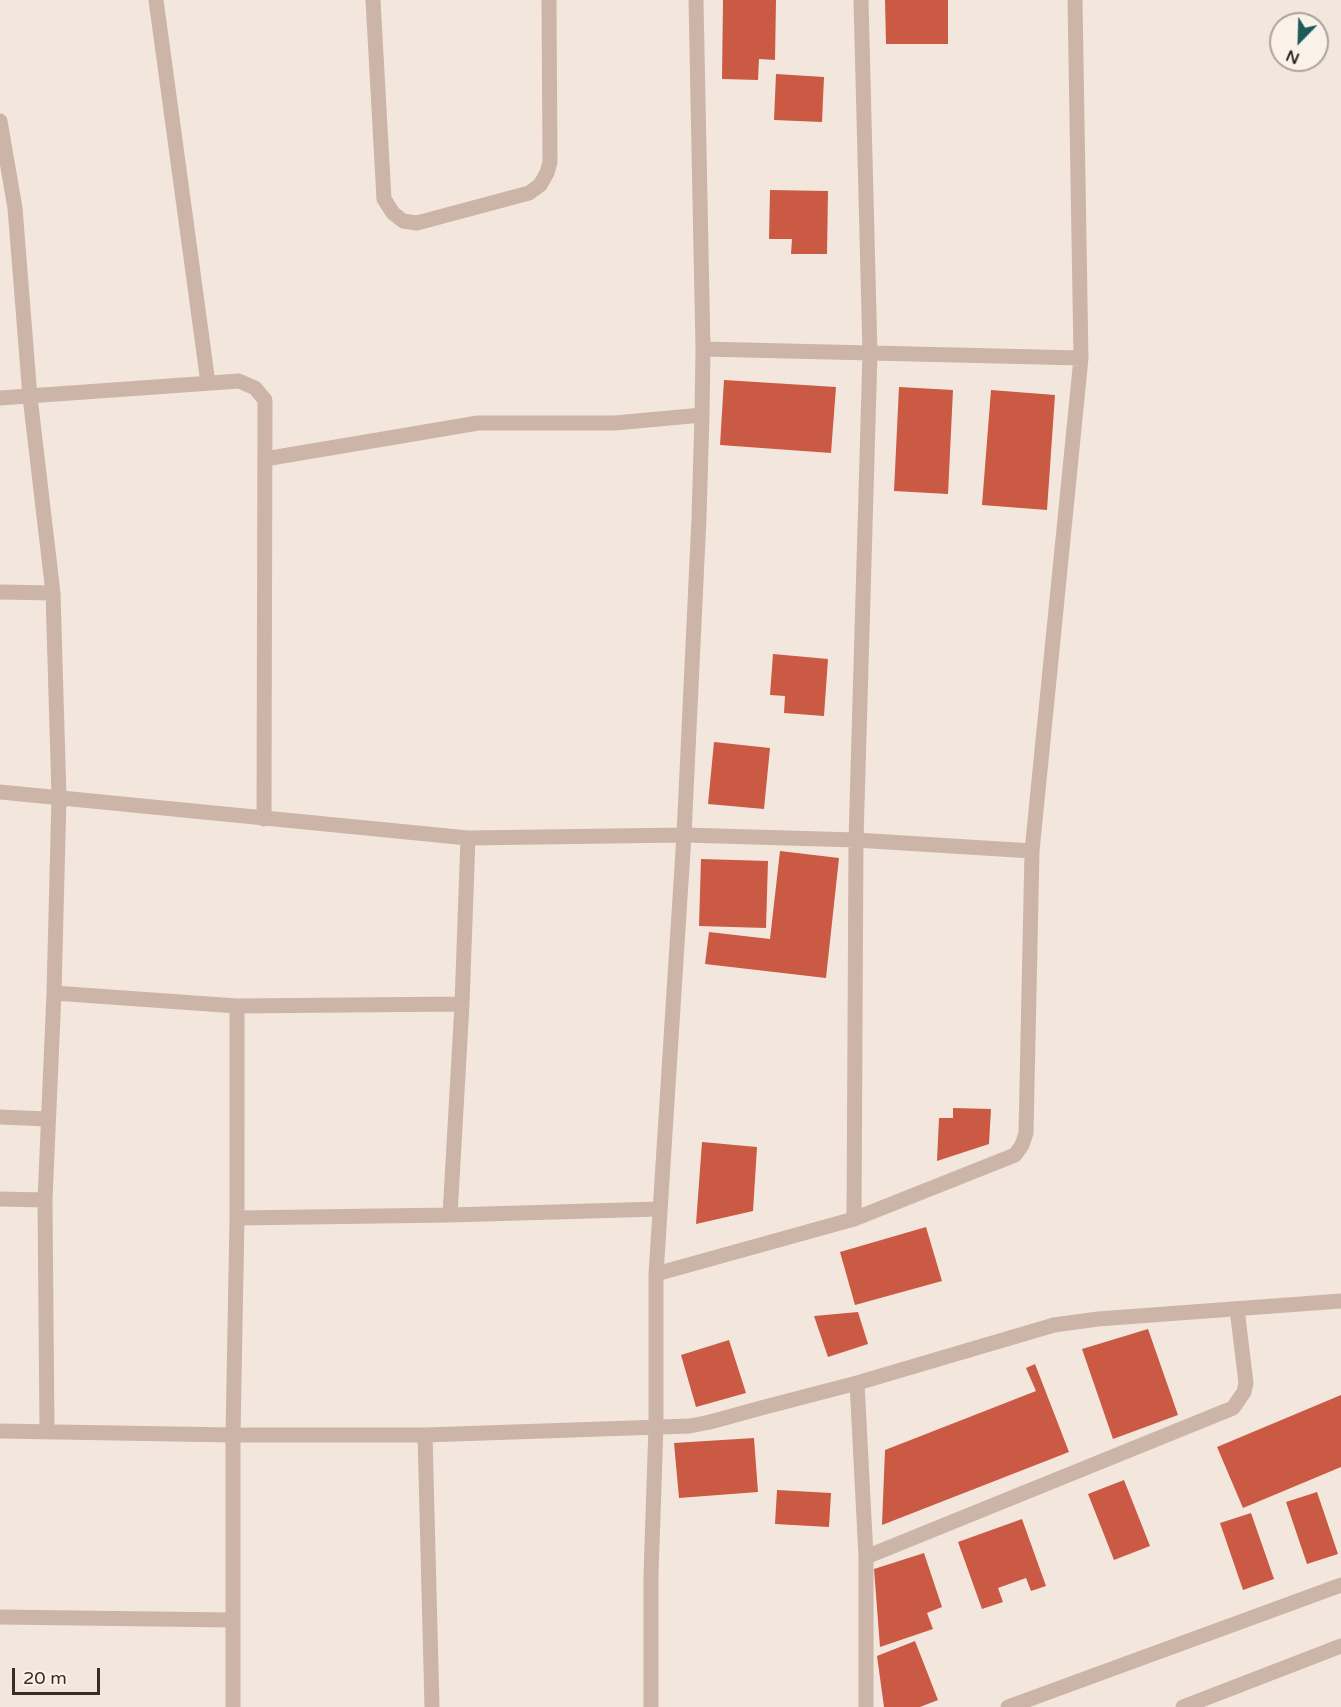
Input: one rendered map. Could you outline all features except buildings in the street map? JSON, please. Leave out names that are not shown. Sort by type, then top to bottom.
[{"type":"street","points":[[156,0],[208,383]]},
{"type":"street","points":[[373,0],[384,199],[393,213],[403,221],[417,223],[529,193],[540,185],[550,162],[549,0]]},
{"type":"street","points":[[651,1707],[656,1274],[684,835],[702,415],[703,349],[696,0]]},
{"type":"street","points":[[854,1219],[856,840],[870,353],[861,0]]},
{"type":"street","points":[[656,1274],[854,1219],[1015,1155],[1026,1133],[1032,851],[1081,358],[1076,0]]},
{"type":"street","points":[[0,121],[7,208],[53,593],[59,797],[54,993],[45,1200],[47,1432]]},
{"type":"street","points":[[703,349],[1081,358]]},
{"type":"street","points":[[0,398],[239,381],[255,388],[265,400],[264,819]]},
{"type":"street","points":[[265,459],[478,423],[615,423],[702,415]]},
{"type":"street","points":[[0,592],[53,593]]},
{"type":"street","points":[[0,792],[468,838],[684,835],[856,840],[1032,851]]},
{"type":"street","points":[[450,1215],[462,1004],[468,838]]},
{"type":"street","points":[[54,993],[237,1006],[462,1004]]},
{"type":"street","points":[[233,1707],[237,1006]]},
{"type":"street","points":[[0,1117],[48,1119]]},
{"type":"street","points":[[0,1199],[45,1200]]},
{"type":"street","points":[[237,1218],[659,1209]]},
{"type":"street","points":[[0,1431],[233,1435],[424,1435],[690,1426],[857,1383],[1054,1325],[1098,1318],[1341,1301]]},
{"type":"street","points":[[866,1557],[1233,1408],[1244,1392],[1246,1383],[1237,1309]]},
{"type":"street","points":[[857,1383],[866,1557],[866,1707]]},
{"type":"street","points":[[424,1435],[432,1707]]},
{"type":"street","points":[[1008,1707],[1341,1585]]},
{"type":"street","points":[[0,1617],[232,1620]]},
{"type":"street","points":[[1184,1707],[1341,1646]]}]
